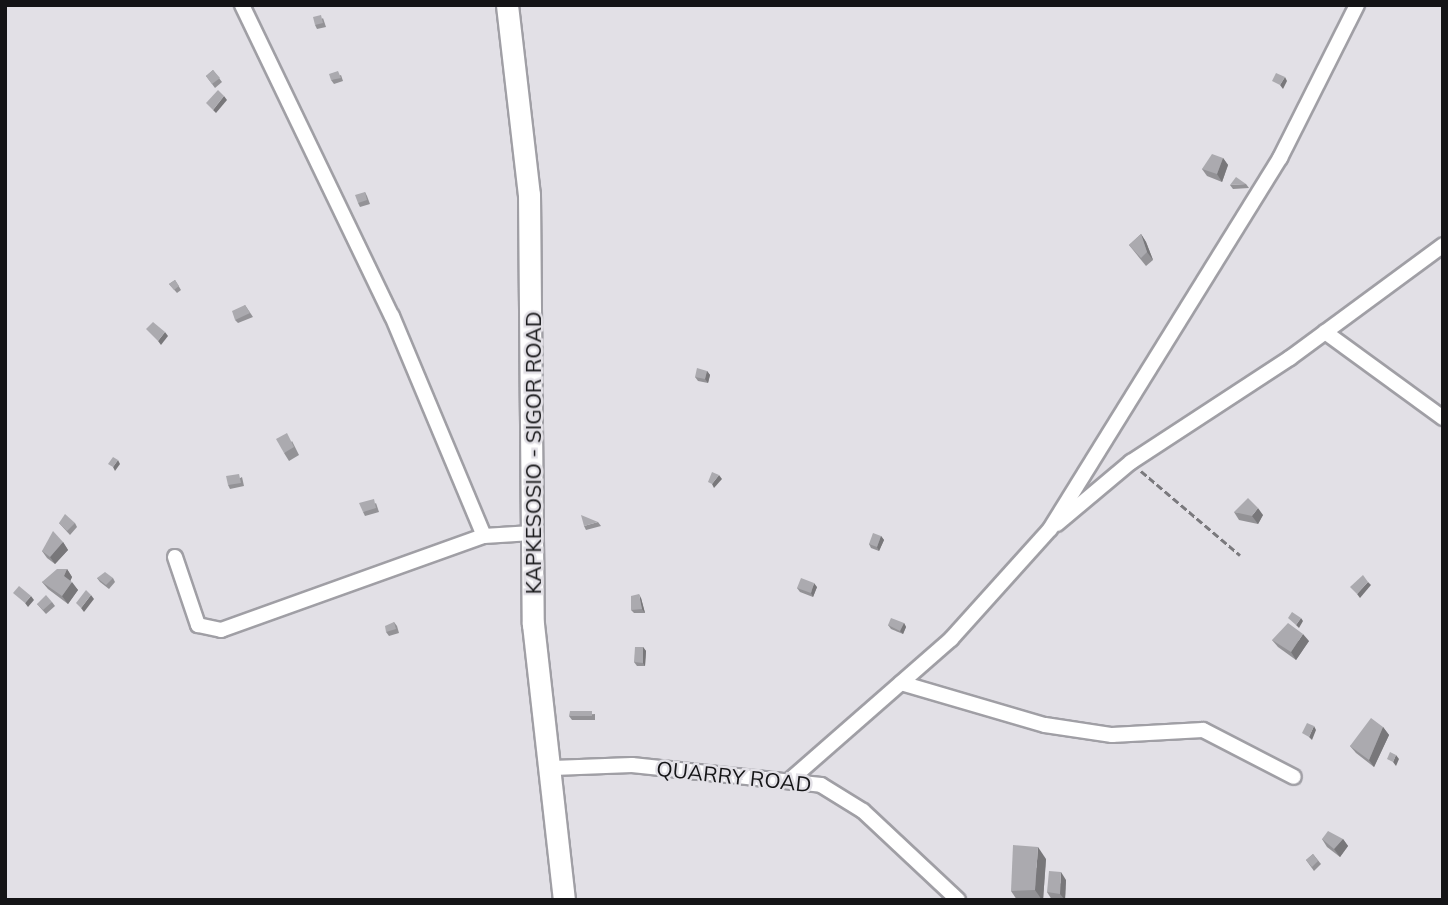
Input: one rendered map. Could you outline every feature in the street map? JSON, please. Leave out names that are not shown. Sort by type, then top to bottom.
[{"type":"main road","name":"KAPKESOSIO - SIGOR ROAD","points":[[507,5],[530,207],[533,624],[553,768],[564,900]]},
{"type":"street","points":[[242,5],[392,316],[485,536]]},
{"type":"street","points":[[1050,529],[1280,158],[1357,5]]},
{"type":"street","points":[[790,780],[951,639],[1050,529],[1131,462],[1325,332],[1443,244]]},
{"type":"street","points":[[1325,332],[1443,418]]},
{"type":"street","points":[[175,557],[198,625],[215,630],[485,536],[532,533]]},
{"type":"street","points":[[901,683],[1045,725],[1112,735],[1203,730],[1294,777]]},
{"type":"street","name":"QUARRY ROAD","points":[[553,768],[632,765],[821,785],[863,811],[958,900]]},
{"type":"path","points":[[1131,462],[1240,555]]},
{"type":"building","points":[[321,15],[323,23],[315,25],[313,17]]},
{"type":"building","points":[[213,70],[220,78],[212,84],[206,76]]},
{"type":"building","points":[[338,71],[341,78],[331,80],[329,74]]},
{"type":"building","points":[[1276,73],[1285,77],[1280,85],[1272,81]]},
{"type":"building","points":[[218,90],[224,96],[213,110],[206,103]]},
{"type":"building","points":[[1212,154],[1223,158],[1217,174],[1202,169]]},
{"type":"building","points":[[1236,177],[1246,184],[1230,185]]},
{"type":"building","points":[[365,192],[367,200],[358,203],[355,195]]},
{"type":"building","points":[[1141,234],[1147,252],[1141,258],[1129,245]]},
{"type":"building","points":[[175,280],[179,286],[174,290],[169,284]]},
{"type":"building","points":[[245,305],[250,313],[235,320],[232,311]]},
{"type":"building","points":[[153,322],[165,332],[158,341],[146,329]]},
{"type":"building","points":[[697,368],[707,371],[705,379],[695,377]]},
{"type":"building","points":[[287,433],[294,447],[284,453],[276,439]]},
{"type":"building","points":[[113,457],[118,460],[113,467],[108,464]]},
{"type":"building","points":[[712,472],[719,475],[712,484],[708,482]]},
{"type":"building","points":[[239,474],[241,483],[228,485],[226,476]]},
{"type":"building","points":[[1248,498],[1258,508],[1252,516],[1234,512]]},
{"type":"building","points":[[374,499],[376,508],[363,512],[359,503]]},
{"type":"building","points":[[65,514],[75,523],[67,531],[59,523]]},
{"type":"building","points":[[581,515],[598,522],[584,526]]},
{"type":"building","points":[[53,531],[63,542],[50,557],[42,551]]},
{"type":"building","points":[[873,533],[881,536],[877,547],[869,544]]},
{"type":"building","points":[[57,569],[67,569],[64,576],[72,582],[62,596],[42,582]]},
{"type":"building","points":[[105,572],[113,578],[106,585],[97,578]]},
{"type":"building","points":[[1363,575],[1368,582],[1357,594],[1350,587]]},
{"type":"building","points":[[801,578],[814,583],[811,593],[797,588]]},
{"type":"building","points":[[19,586],[31,596],[25,603],[13,593]]},
{"type":"building","points":[[86,590],[91,595],[81,608],[76,603]]},
{"type":"building","points":[[639,594],[642,609],[631,610],[631,596]]},
{"type":"building","points":[[46,595],[52,602],[43,610],[37,604]]},
{"type":"building","points":[[1292,612],[1301,618],[1296,625],[1288,618]]},
{"type":"building","points":[[891,618],[904,623],[900,631],[888,625]]},
{"type":"building","points":[[394,622],[396,629],[386,632],[385,626]]},
{"type":"building","points":[[1288,623],[1303,634],[1291,652],[1272,640]]},
{"type":"building","points":[[635,647],[643,647],[643,663],[634,662]]},
{"type":"building","points":[[570,711],[592,711],[592,716],[569,716]]},
{"type":"building","points":[[1371,718],[1383,727],[1369,760],[1350,746]]},
{"type":"building","points":[[1307,723],[1314,726],[1309,737],[1302,733]]},
{"type":"building","points":[[1390,752],[1396,755],[1393,762],[1387,759]]},
{"type":"building","points":[[1328,831],[1343,839],[1334,849],[1322,839]]},
{"type":"building","points":[[1013,845],[1038,847],[1035,890],[1011,891]]},
{"type":"building","points":[[1313,854],[1318,861],[1312,867],[1306,860]]},
{"type":"building","points":[[1049,871],[1061,872],[1060,894],[1047,892]]}]
